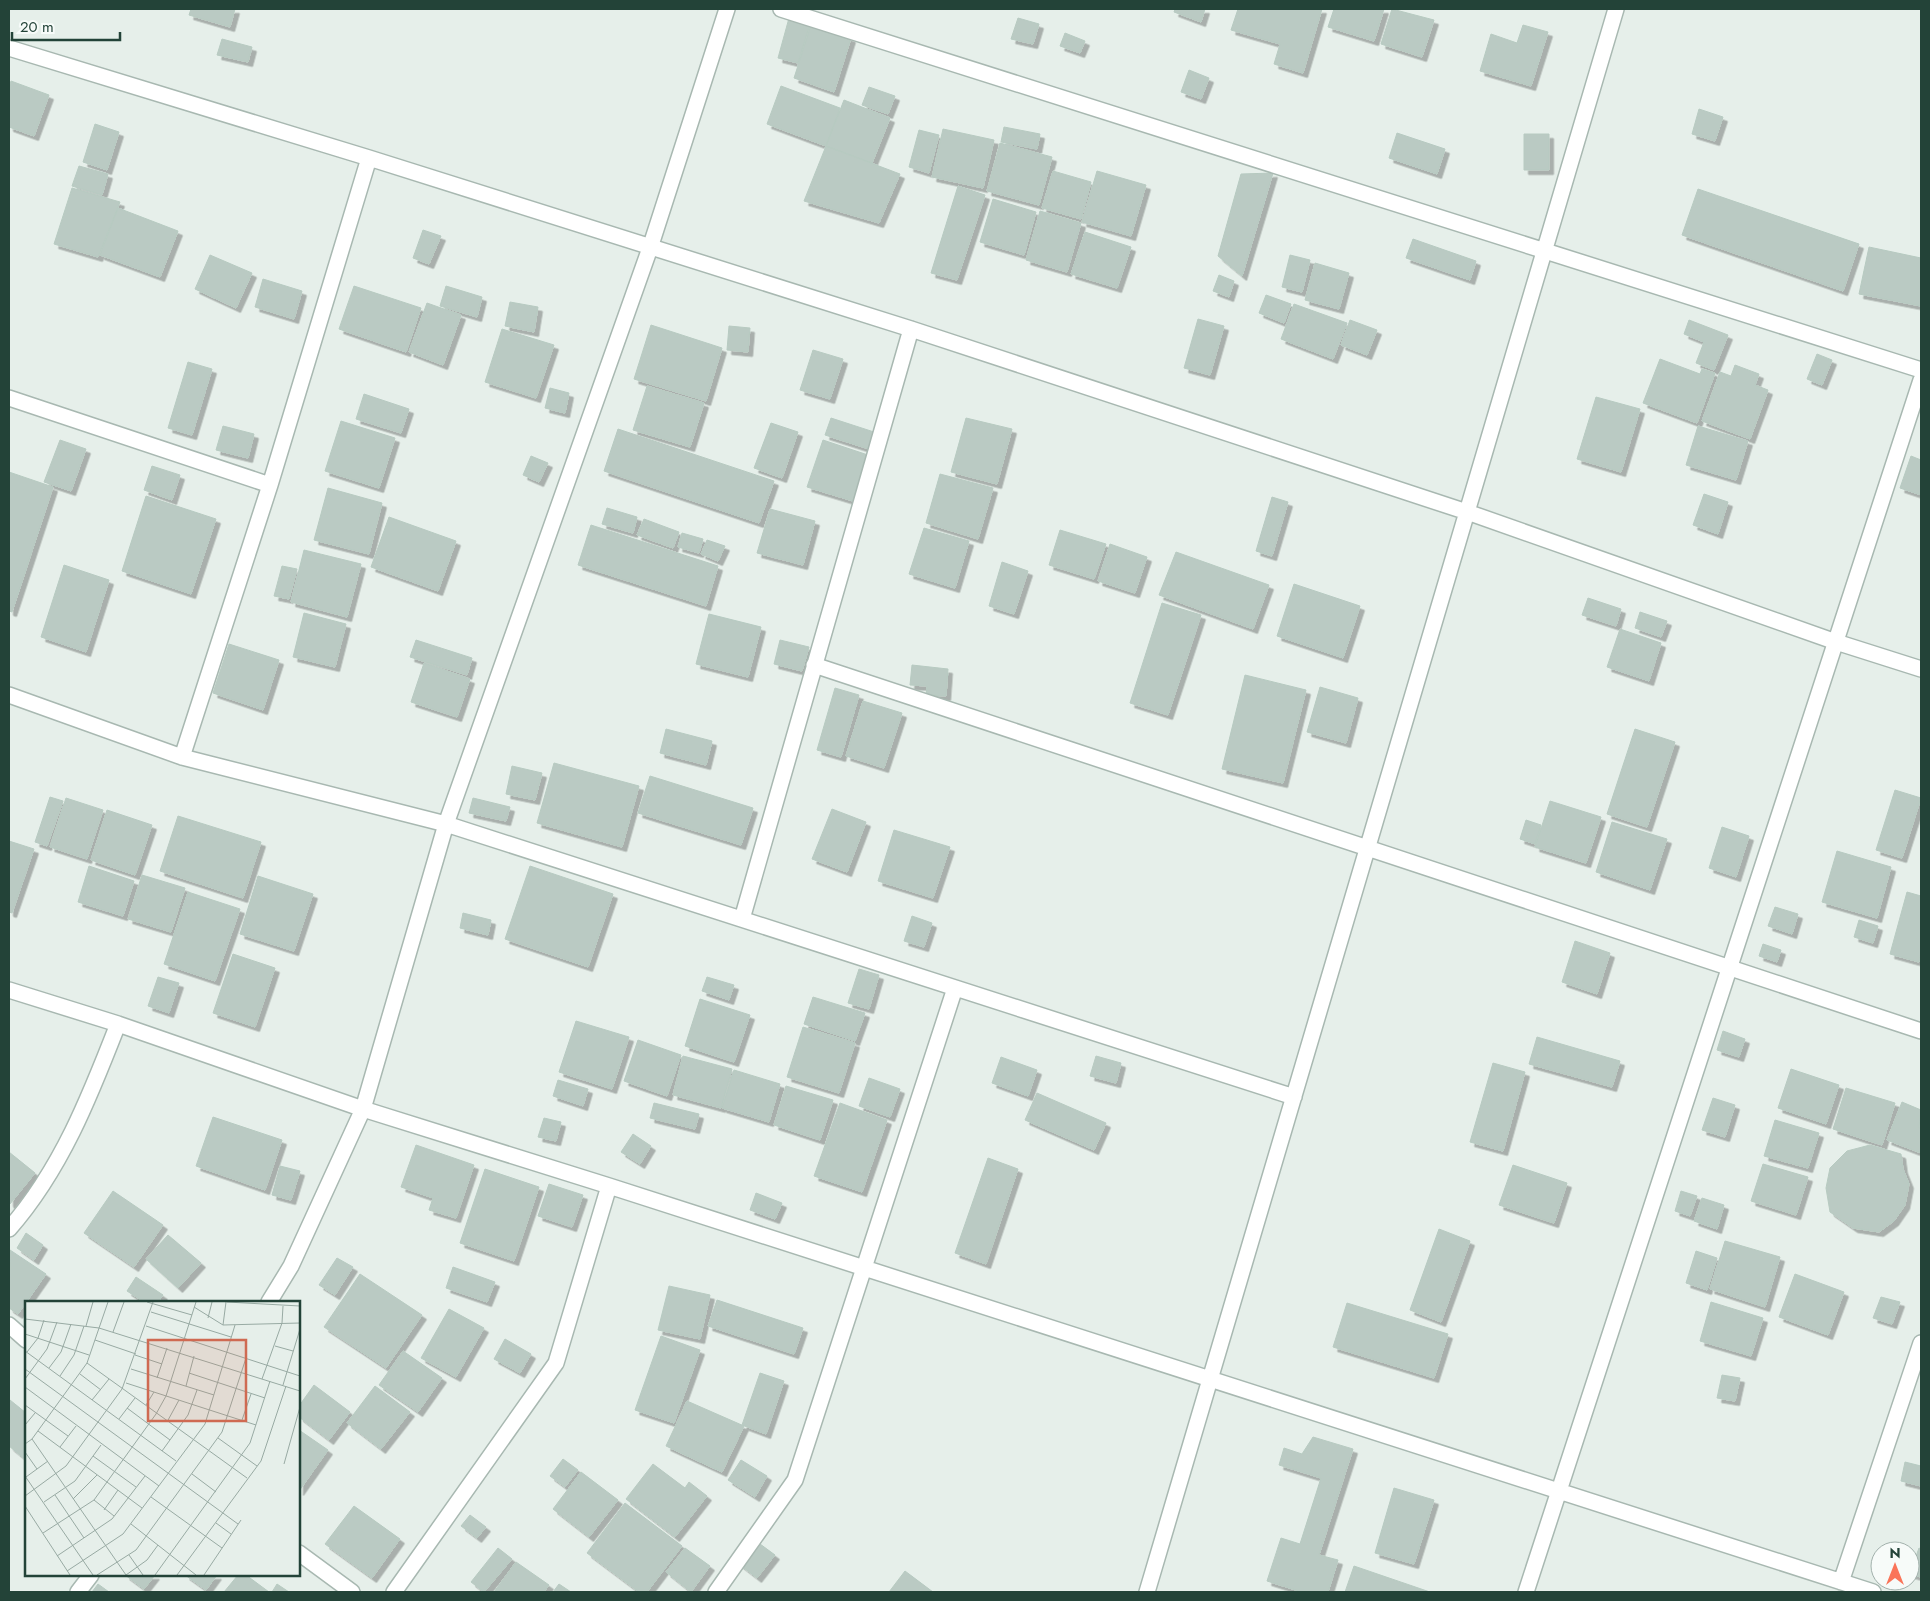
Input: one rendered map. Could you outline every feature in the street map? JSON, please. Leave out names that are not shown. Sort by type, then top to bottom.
[{"type":"street","points":[[270,1301],[292,1266],[362,1109],[446,824],[650,248],[727,9]]},
{"type":"street","points":[[781,9],[1921,370]]},
{"type":"street","points":[[1147,1592],[1616,9]]},
{"type":"street","points":[[9,48],[370,158],[911,329],[1467,512],[1836,642],[1921,669]]},
{"type":"street","points":[[182,757],[270,485],[370,158]]},
{"type":"street","points":[[742,919],[911,329]]},
{"type":"street","points":[[1526,1592],[1921,380]]},
{"type":"street","points":[[9,398],[270,485]]},
{"type":"street","points":[[814,665],[1921,1031]]},
{"type":"street","points":[[9,695],[182,757],[446,824],[1294,1097]]},
{"type":"street","points":[[716,1592],[795,1480],[955,988]]},
{"type":"street","points":[[9,990],[118,1024],[362,1109],[864,1267],[1873,1592]]},
{"type":"street","points":[[9,1229],[27,1208],[80,1121],[118,1024]]},
{"type":"street","points":[[394,1592],[556,1363],[610,1186]]},
{"type":"street","points":[[9,1325],[25,1339]]},
{"type":"street","points":[[1841,1582],[1921,1343]]},
{"type":"street","points":[[300,1554],[352,1592]]},
{"type":"street","points":[[78,1592],[89,1576]]},
{"type":"building","points":[[191,9],[235,9],[230,27],[189,15]]},
{"type":"building","points":[[1175,9],[1205,9],[1201,22],[1174,12]]},
{"type":"building","points":[[1238,9],[1322,9],[1303,73],[1274,64],[1280,44],[1231,30]]},
{"type":"building","points":[[1334,9],[1384,9],[1374,41],[1328,27]]},
{"type":"building","points":[[1392,9],[1434,20],[1422,57],[1381,44]]},
{"type":"building","points":[[789,18],[810,24],[798,63],[778,58]]},
{"type":"building","points":[[1018,18],[1039,24],[1033,44],[1011,39]]},
{"type":"building","points":[[811,25],[851,38],[834,92],[794,78]]},
{"type":"building","points":[[1523,25],[1548,32],[1531,86],[1480,71],[1491,34],[1517,43]]},
{"type":"building","points":[[1065,33],[1085,41],[1080,53],[1060,46]]},
{"type":"building","points":[[222,39],[252,47],[248,62],[217,55]]},
{"type":"building","points":[[1189,70],[1209,78],[1201,99],[1181,92]]},
{"type":"building","points":[[11,81],[49,95],[34,136],[9,127],[9,88]]},
{"type":"building","points":[[781,86],[840,108],[826,146],[767,124]]},
{"type":"building","points":[[869,87],[895,96],[888,114],[862,105]]},
{"type":"building","points":[[844,100],[890,118],[872,163],[826,146]]},
{"type":"building","points":[[1699,109],[1723,117],[1715,141],[1692,134]]},
{"type":"building","points":[[95,124],[119,132],[107,170],[83,162]]},
{"type":"building","points":[[1004,127],[1040,134],[1037,149],[1001,142]]},
{"type":"building","points":[[943,129],[994,140],[983,188],[932,177]]},
{"type":"building","points":[[919,130],[939,135],[929,173],[909,167]]},
{"type":"building","points":[[1397,133],[1445,149],[1437,174],[1389,158]]},
{"type":"building","points":[[1524,134],[1549,134],[1549,170],[1524,170]]},
{"type":"building","points":[[1000,143],[1052,157],[1039,205],[987,191]]},
{"type":"building","points":[[826,146],[900,174],[879,223],[804,201]]},
{"type":"building","points":[[79,166],[108,174],[102,195],[72,186]]},
{"type":"building","points":[[1053,171],[1091,182],[1081,219],[1042,208]]},
{"type":"building","points":[[1097,171],[1146,185],[1131,236],[1082,222]]},
{"type":"building","points":[[1273,173],[1242,276],[1218,256],[1241,174]]},
{"type":"building","points":[[958,186],[985,195],[957,280],[931,273]]},
{"type":"building","points":[[72,188],[120,202],[98,257],[54,244]]},
{"type":"building","points":[[1698,189],[1859,244],[1843,291],[1682,235]]},
{"type":"building","points":[[993,199],[1036,212],[1024,255],[980,242]]},
{"type":"building","points":[[118,208],[178,231],[160,277],[100,255]]},
{"type":"building","points":[[1040,211],[1081,223],[1067,272],[1026,260]]},
{"type":"building","points":[[423,230],[441,236],[429,264],[413,258]]},
{"type":"building","points":[[1085,232],[1131,247],[1117,288],[1071,274]]},
{"type":"building","points":[[1413,239],[1476,261],[1470,280],[1406,258]]},
{"type":"building","points":[[1869,247],[1921,258],[1921,306],[1859,294]]},
{"type":"building","points":[[210,255],[252,273],[236,308],[195,289]]},
{"type":"building","points":[[1290,255],[1310,260],[1302,292],[1282,287]]},
{"type":"building","points":[[1315,263],[1349,273],[1339,309],[1305,300]]},
{"type":"building","points":[[1219,275],[1234,281],[1229,297],[1213,291]]},
{"type":"building","points":[[263,279],[302,291],[294,319],[255,307]]},
{"type":"building","points":[[354,286],[421,308],[406,352],[339,329]]},
{"type":"building","points":[[446,286],[482,297],[477,317],[440,306]]},
{"type":"building","points":[[1266,295],[1291,304],[1284,323],[1259,313]]},
{"type":"building","points":[[510,302],[538,307],[534,332],[505,326]]},
{"type":"building","points":[[427,303],[461,315],[443,365],[409,352]]},
{"type":"building","points":[[1294,304],[1347,323],[1333,359],[1281,339]]},
{"type":"building","points":[[1198,319],[1224,326],[1210,375],[1184,368]]},
{"type":"building","points":[[1350,320],[1377,330],[1367,355],[1341,345]]},
{"type":"building","points":[[1689,320],[1728,335],[1714,370],[1696,363],[1704,342],[1684,334]]},
{"type":"building","points":[[651,325],[722,348],[706,401],[634,379]]},
{"type":"building","points":[[729,326],[750,328],[748,352],[727,350]]},
{"type":"building","points":[[502,329],[554,345],[536,398],[485,382]]},
{"type":"building","points":[[813,350],[843,359],[830,399],[800,390]]},
{"type":"building","points":[[1817,354],[1832,360],[1822,385],[1807,379]]},
{"type":"building","points":[[1660,359],[1700,374],[1702,369],[1715,373],[1697,423],[1643,403]]},
{"type":"building","points":[[188,362],[212,369],[192,435],[168,428]]},
{"type":"building","points":[[1735,365],[1759,374],[1755,385],[1768,390],[1750,439],[1702,421],[1720,372],[1731,376]]},
{"type":"building","points":[[647,386],[704,403],[690,447],[633,430]]},
{"type":"building","points":[[550,388],[569,393],[565,413],[545,408]]},
{"type":"building","points":[[364,394],[409,409],[401,433],[356,419]]},
{"type":"building","points":[[1596,397],[1640,409],[1621,472],[1577,459]]},
{"type":"building","points":[[831,418],[874,432],[869,449],[825,435]]},
{"type":"building","points":[[966,418],[1012,429],[997,484],[951,472]]},
{"type":"building","points":[[341,421],[395,438],[379,488],[325,471]]},
{"type":"building","points":[[771,423],[798,432],[782,478],[754,468]]},
{"type":"building","points":[[223,426],[254,434],[248,458],[216,450]]},
{"type":"building","points":[[1698,426],[1748,441],[1736,480],[1686,465]]},
{"type":"building","points":[[618,429],[774,481],[759,523],[604,471]]},
{"type":"building","points":[[60,440],[86,449],[71,491],[44,482]]},
{"type":"building","points":[[823,440],[868,455],[853,501],[807,487]]},
{"type":"building","points":[[531,456],[548,463],[539,482],[523,475]]},
{"type":"building","points":[[1911,456],[1921,460],[1921,495],[1900,488]]},
{"type":"building","points":[[152,466],[180,475],[172,500],[144,490]]},
{"type":"building","points":[[9,472],[53,487],[12,612],[9,611]]},
{"type":"building","points":[[940,474],[993,488],[978,539],[926,523]]},
{"type":"building","points":[[328,488],[382,503],[369,554],[314,540]]},
{"type":"building","points":[[1704,494],[1728,502],[1718,534],[1693,525]]},
{"type":"building","points":[[146,496],[216,519],[191,594],[122,571]]},
{"type":"building","points":[[1272,497],[1288,502],[1272,556],[1256,551]]},
{"type":"building","points":[[607,508],[637,517],[633,533],[602,524]]},
{"type":"building","points":[[770,509],[815,521],[803,565],[757,553]]},
{"type":"building","points":[[389,517],[456,541],[438,591],[371,567]]},
{"type":"building","points":[[644,519],[679,532],[673,548],[637,535]]},
{"type":"building","points":[[591,525],[718,566],[706,606],[578,565]]},
{"type":"building","points":[[924,528],[969,541],[955,588],[909,574]]},
{"type":"building","points":[[1060,530],[1106,544],[1094,579],[1049,565]]},
{"type":"building","points":[[682,533],[703,539],[699,553],[678,547]]},
{"type":"building","points":[[707,540],[725,546],[718,561],[701,554]]},
{"type":"building","points":[[1110,544],[1147,557],[1135,593],[1098,581]]},
{"type":"building","points":[[304,550],[361,564],[347,617],[291,602]]},
{"type":"building","points":[[1176,552],[1269,585],[1253,629],[1159,595]]},
{"type":"building","points":[[1002,562],[1028,571],[1014,614],[989,606]]},
{"type":"building","points":[[64,565],[109,580],[86,652],[41,637]]},
{"type":"building","points":[[282,566],[297,569],[289,599],[274,596]]},
{"type":"building","points":[[1294,584],[1360,606],[1343,658],[1277,636]]},
{"type":"building","points":[[1588,598],[1621,609],[1616,626],[1582,615]]},
{"type":"building","points":[[1162,603],[1201,615],[1168,715],[1130,703]]},
{"type":"building","points":[[1640,612],[1667,621],[1661,637],[1635,628]]},
{"type":"building","points":[[304,613],[346,624],[335,667],[293,657]]},
{"type":"building","points":[[709,614],[761,627],[748,677],[696,664]]},
{"type":"building","points":[[1620,629],[1661,643],[1649,681],[1607,667]]},
{"type":"building","points":[[416,640],[472,658],[467,675],[410,657]]},
{"type":"building","points":[[780,640],[809,647],[802,671],[774,664]]},
{"type":"building","points":[[229,644],[279,660],[263,710],[213,693]]},
{"type":"building","points":[[424,663],[470,679],[457,717],[411,702]]},
{"type":"building","points":[[912,665],[948,669],[946,696],[926,695],[927,686],[910,685]]},
{"type":"building","points":[[1245,675],[1306,690],[1283,783],[1222,769]]},
{"type":"building","points":[[1320,687],[1358,698],[1346,743],[1307,732]]},
{"type":"building","points":[[835,688],[859,695],[841,757],[817,750]]},
{"type":"building","points":[[863,701],[902,713],[884,768],[846,756]]},
{"type":"building","points":[[666,729],[712,741],[706,765],[660,753]]},
{"type":"building","points":[[1635,729],[1675,742],[1647,827],[1607,814]]},
{"type":"building","points":[[554,763],[639,786],[622,847],[537,823]]},
{"type":"building","points":[[512,766],[542,773],[535,800],[506,794]]},
{"type":"building","points":[[650,776],[753,808],[741,845],[638,813]]},
{"type":"building","points":[[1895,790],[1921,798],[1902,858],[1876,850]]},
{"type":"building","points":[[50,797],[63,801],[47,846],[35,842]]},
{"type":"building","points":[[66,798],[103,810],[87,859],[50,847]]},
{"type":"building","points":[[473,798],[510,807],[506,821],[469,813]]},
{"type":"building","points":[[1550,801],[1601,817],[1586,863],[1535,847]]},
{"type":"building","points":[[832,809],[866,822],[847,872],[812,859]]},
{"type":"building","points":[[107,810],[152,825],[135,875],[91,860]]},
{"type":"building","points":[[178,816],[261,842],[243,898],[160,871]]},
{"type":"building","points":[[1526,820],[1541,825],[1535,844],[1520,839]]},
{"type":"building","points":[[1612,822],[1667,839],[1650,890],[1596,872]]},
{"type":"building","points":[[1722,827],[1749,836],[1736,877],[1709,868]]},
{"type":"building","points":[[894,830],[950,847],[933,898],[878,881]]},
{"type":"building","points":[[9,841],[34,849],[12,913],[9,912]]},
{"type":"building","points":[[1837,851],[1891,867],[1877,918],[1822,902]]},
{"type":"building","points":[[89,866],[134,881],[123,916],[78,902]]},
{"type":"building","points":[[530,866],[613,894],[588,967],[505,939]]},
{"type":"building","points":[[142,875],[185,888],[171,932],[128,919]]},
{"type":"building","points":[[258,876],[313,894],[294,951],[240,934]]},
{"type":"building","points":[[188,892],[240,909],[215,981],[164,964]]},
{"type":"building","points":[[1907,892],[1921,896],[1921,953],[1919,962],[1890,954]]},
{"type":"building","points":[[1775,907],[1798,914],[1792,934],[1768,926]]},
{"type":"building","points":[[463,913],[491,920],[488,935],[460,928]]},
{"type":"building","points":[[912,916],[932,923],[924,947],[904,941]]},
{"type":"building","points":[[1859,920],[1878,926],[1873,943],[1854,937]]},
{"type":"building","points":[[1575,941],[1610,953],[1597,994],[1562,982]]},
{"type":"building","points":[[1763,944],[1781,950],[1777,962],[1759,956]]},
{"type":"building","points":[[233,954],[275,968],[255,1027],[213,1013]]},
{"type":"building","points":[[859,969],[879,975],[869,1009],[848,1003]]},
{"type":"building","points":[[158,977],[179,983],[169,1013],[148,1006]]},
{"type":"building","points":[[707,977],[734,985],[729,1000],[702,991]]},
{"type":"building","points":[[813,997],[865,1013],[855,1041],[804,1024]]},
{"type":"building","points":[[700,999],[750,1015],[734,1062],[685,1046]]},
{"type":"building","points":[[576,1021],[629,1037],[612,1089],[559,1072]]},
{"type":"building","points":[[803,1027],[855,1043],[839,1093],[787,1077]]},
{"type":"building","points":[[1723,1031],[1745,1039],[1739,1057],[1717,1050]]},
{"type":"building","points":[[1537,1037],[1620,1061],[1612,1087],[1529,1064]]},
{"type":"building","points":[[638,1040],[681,1055],[667,1096],[624,1081]]},
{"type":"building","points":[[683,1056],[732,1069],[721,1108],[673,1095]]},
{"type":"building","points":[[1096,1056],[1121,1063],[1116,1083],[1090,1076]]},
{"type":"building","points":[[1001,1057],[1037,1070],[1028,1096],[992,1083]]},
{"type":"building","points":[[1493,1063],[1525,1072],[1503,1151],[1470,1142]]},
{"type":"building","points":[[1791,1069],[1839,1085],[1826,1124],[1778,1108]]},
{"type":"building","points":[[734,1070],[780,1084],[769,1122],[722,1108]]},
{"type":"building","points":[[869,1078],[900,1089],[890,1117],[859,1106]]},
{"type":"building","points":[[558,1080],[588,1089],[583,1106],[553,1096]]},
{"type":"building","points":[[786,1086],[833,1100],[820,1140],[774,1125]]},
{"type":"building","points":[[1846,1088],[1895,1103],[1882,1145],[1833,1129]]},
{"type":"building","points":[[1037,1093],[1106,1123],[1094,1150],[1025,1120]]},
{"type":"building","points":[[1713,1098],[1735,1105],[1725,1137],[1702,1130]]},
{"type":"building","points":[[1902,1102],[1921,1110],[1919,1128],[1921,1129],[1921,1153],[1887,1140]]},
{"type":"building","points":[[654,1103],[699,1114],[695,1129],[650,1118]]},
{"type":"building","points":[[840,1103],[887,1120],[862,1192],[814,1176]]},
{"type":"building","points":[[213,1117],[282,1140],[265,1190],[196,1166]]},
{"type":"building","points":[[544,1118],[561,1122],[556,1141],[538,1137]]},
{"type":"building","points":[[1775,1120],[1819,1133],[1808,1168],[1764,1156]]},
{"type":"building","points":[[633,1134],[651,1146],[640,1164],[621,1152]]},
{"type":"building","points":[[416,1145],[474,1165],[456,1218],[429,1210],[433,1198],[401,1187]]},
{"type":"building","points":[[1870,1145],[1901,1154],[1903,1169],[1909,1184],[1905,1205],[1894,1221],[1879,1232],[1853,1228],[1830,1212],[1826,1188],[1830,1168],[1847,1151]]},
{"type":"building","points":[[9,1152],[35,1173],[10,1204],[9,1202]]},
{"type":"building","points":[[988,1158],[1018,1169],[986,1264],[955,1253]]},
{"type":"building","points":[[1763,1164],[1808,1177],[1796,1215],[1751,1201]]},
{"type":"building","points":[[1513,1165],[1567,1183],[1554,1223],[1499,1205]]},
{"type":"building","points":[[280,1166],[300,1171],[291,1200],[272,1195]]},
{"type":"building","points":[[485,1169],[539,1187],[514,1261],[460,1243]]},
{"type":"building","points":[[549,1184],[583,1195],[572,1227],[538,1216]]},
{"type":"building","points":[[113,1191],[163,1225],[134,1267],[84,1233]]},
{"type":"building","points":[[1681,1191],[1697,1196],[1690,1216],[1675,1211]]},
{"type":"building","points":[[756,1193],[782,1203],[775,1219],[750,1210]]},
{"type":"building","points":[[1702,1198],[1724,1205],[1717,1229],[1694,1221]]},
{"type":"building","points":[[1439,1229],[1470,1241],[1441,1322],[1410,1310]]},
{"type":"building","points":[[26,1233],[43,1245],[34,1260],[17,1248]]},
{"type":"building","points":[[168,1235],[201,1263],[178,1288],[146,1259]]},
{"type":"building","points":[[1725,1241],[1780,1257],[1765,1307],[1710,1289]]},
{"type":"building","points":[[10,1250],[46,1274],[27,1301],[25,1301],[18,1314],[9,1308]]},
{"type":"building","points":[[1696,1251],[1717,1258],[1707,1290],[1686,1283]]},
{"type":"building","points":[[337,1258],[353,1267],[335,1295],[319,1285]]},
{"type":"building","points":[[453,1267],[495,1282],[487,1302],[446,1288]]},
{"type":"building","points":[[360,1274],[422,1315],[386,1368],[324,1327]]},
{"type":"building","points":[[1795,1274],[1844,1292],[1828,1335],[1779,1317]]},
{"type":"building","points":[[136,1277],[163,1295],[159,1301],[142,1301],[127,1291]]},
{"type":"building","points":[[669,1286],[710,1295],[700,1339],[658,1330]]},
{"type":"building","points":[[1881,1297],[1900,1302],[1892,1324],[1873,1318]]},
{"type":"building","points":[[717,1300],[803,1328],[794,1354],[708,1326]]},
{"type":"building","points":[[1711,1302],[1763,1318],[1751,1356],[1700,1341]]},
{"type":"building","points":[[1347,1303],[1448,1334],[1434,1378],[1333,1347]]},
{"type":"building","points":[[449,1309],[484,1328],[456,1377],[421,1358]]},
{"type":"building","points":[[661,1336],[700,1350],[674,1423],[635,1410]]},
{"type":"building","points":[[505,1339],[531,1354],[520,1373],[494,1359]]},
{"type":"building","points":[[403,1351],[442,1378],[418,1412],[379,1385]]},
{"type":"building","points":[[760,1373],[784,1381],[766,1434],[742,1425]]},
{"type":"building","points":[[1722,1375],[1740,1378],[1735,1401],[1717,1398]]},
{"type":"building","points":[[314,1385],[350,1412],[329,1440],[300,1418],[300,1405]]},
{"type":"building","points":[[375,1386],[410,1412],[381,1449],[347,1423]]},
{"type":"building","points":[[10,1400],[25,1412],[25,1459],[9,1446]]},
{"type":"building","points":[[687,1401],[744,1426],[722,1472],[666,1446]]},
{"type":"building","points":[[300,1431],[328,1450],[300,1490]]},
{"type":"building","points":[[1313,1437],[1353,1449],[1319,1555],[1338,1560],[1328,1592],[1302,1592],[1267,1581],[1281,1538],[1300,1544],[1321,1478],[1279,1465],[1284,1448],[1302,1454]]},
{"type":"building","points":[[563,1459],[578,1470],[565,1487],[550,1476]]},
{"type":"building","points":[[741,1460],[767,1476],[755,1497],[728,1480]]},
{"type":"building","points":[[1905,1462],[1921,1466],[1921,1486],[1901,1481]]},
{"type":"building","points":[[653,1464],[685,1488],[689,1482],[707,1496],[675,1537],[626,1499]]},
{"type":"building","points":[[581,1472],[618,1500],[589,1537],[553,1509]]},
{"type":"building","points":[[1394,1488],[1434,1500],[1414,1564],[1375,1553]]},
{"type":"building","points":[[625,1503],[682,1546],[647,1592],[639,1592],[587,1553]]},
{"type":"building","points":[[354,1506],[400,1539],[372,1578],[325,1544]]},
{"type":"building","points":[[470,1515],[486,1527],[477,1538],[461,1526]]},
{"type":"building","points":[[756,1541],[775,1555],[757,1578],[739,1564]]},
{"type":"building","points":[[498,1548],[512,1559],[484,1592],[471,1582]]},
{"type":"building","points":[[685,1548],[710,1566],[691,1592],[666,1572]]},
{"type":"building","points":[[1920,1548],[1921,1549],[1920,1577]]},
{"type":"building","points":[[516,1562],[549,1585],[544,1592],[494,1592]]},
{"type":"building","points":[[1354,1566],[1430,1592],[1345,1592]]},
{"type":"building","points":[[905,1571],[933,1592],[889,1592]]},
{"type":"building","points":[[126,1576],[154,1576],[144,1589]]},
{"type":"building","points":[[186,1576],[216,1576],[206,1590]]},
{"type":"building","points":[[237,1576],[247,1576],[269,1592],[224,1592]]},
{"type":"building","points":[[98,1584],[109,1592],[92,1592]]},
{"type":"building","points":[[277,1584],[289,1592],[272,1592]]},
{"type":"building","points":[[559,1584],[571,1592],[553,1592]]}]
